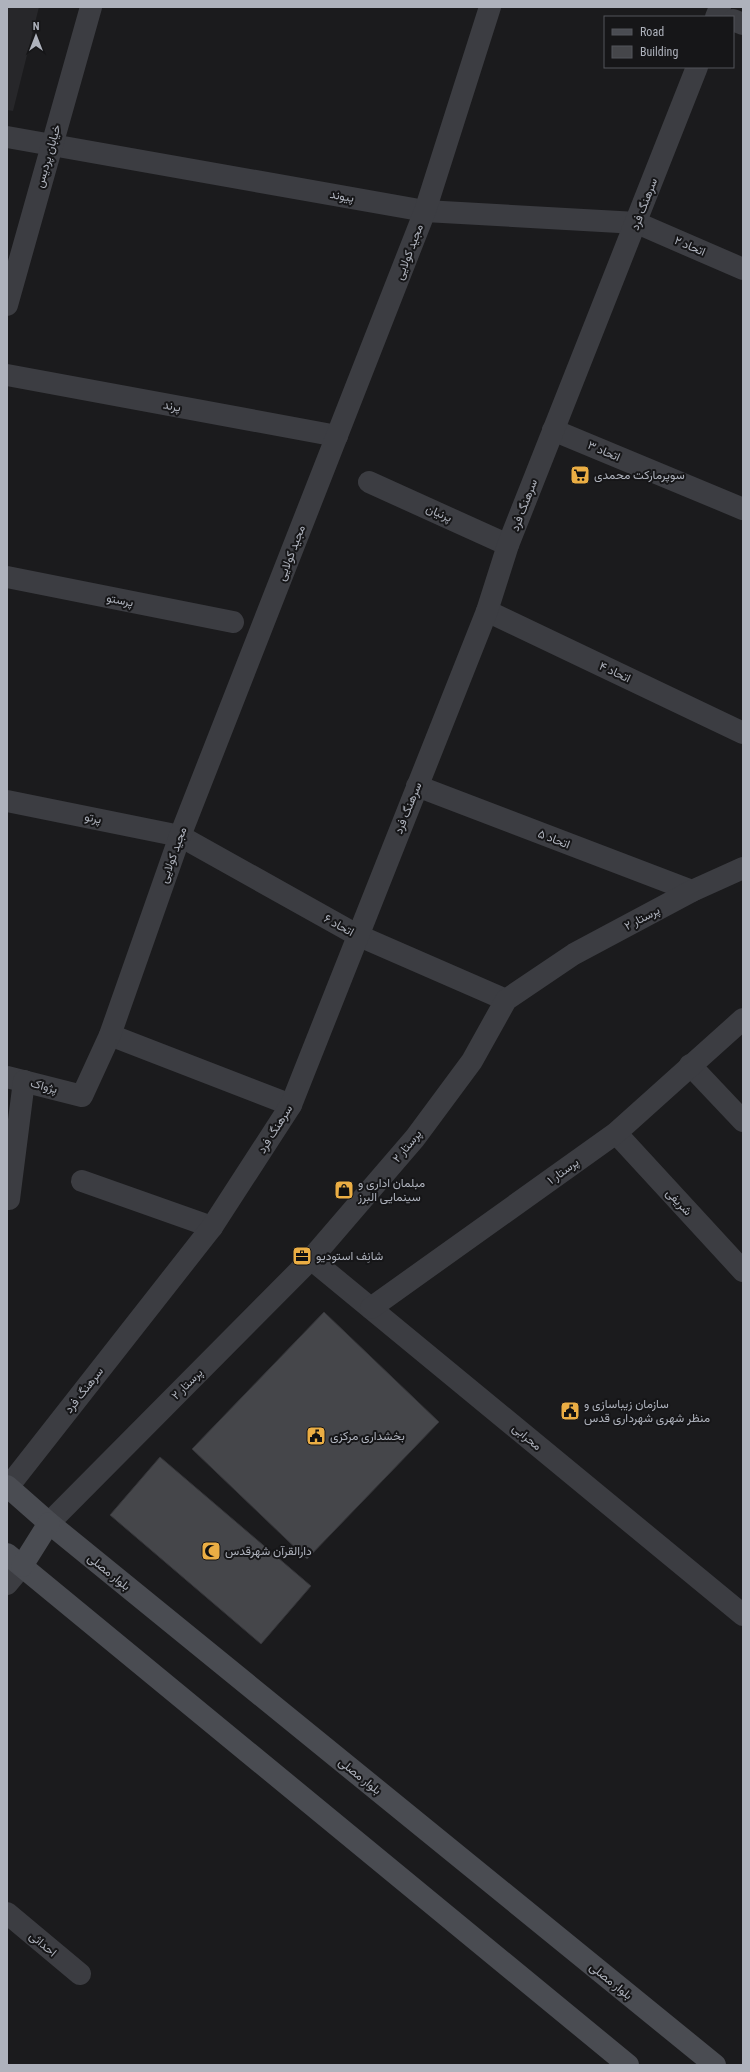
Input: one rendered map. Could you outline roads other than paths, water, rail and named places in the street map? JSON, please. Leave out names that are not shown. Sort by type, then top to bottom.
[{"type":"main road","name":"بلوار مصلی","points":[[8,1486],[49,1523],[715,2065]]},
{"type":"main road","points":[[49,1523],[14,1560],[628,2065]]},
{"type":"street","name":"خیابان پردیس","points":[[7,305],[51,144],[91,7]]},
{"type":"street","name":"مجید کولایی","points":[[82,1096],[110,1035],[180,836],[425,211],[490,7]]},
{"type":"street","name":"سرهنگ فرد","points":[[8,1486],[212,1227],[291,1106],[357,935],[486,611],[508,545],[637,223],[697,68]]},
{"type":"street","name":"پیوند","points":[[7,137],[425,211],[637,223]]},
{"type":"street","name":"اتحاد ۲","points":[[637,223],[743,269]]},
{"type":"street","name":"پرند","points":[[7,375],[337,436]]},
{"type":"street","name":"اتحاد ۳","points":[[553,430],[743,509]]},
{"type":"street","name":"پرنیان","points":[[369,482],[508,545]]},
{"type":"street","name":"پرستو","points":[[7,577],[233,622]]},
{"type":"street","name":"اتحاد ۴","points":[[486,611],[743,733]]},
{"type":"street","name":"اتحاد ۵","points":[[417,786],[692,891]]},
{"type":"street","name":"پرتو","points":[[7,801],[180,836]]},
{"type":"street","name":"اتحاد ۶","points":[[180,836],[357,935],[506,1000]]},
{"type":"street","name":"پرستار ۲","points":[[49,1523],[311,1259],[415,1138],[472,1061],[506,1000],[574,954],[692,891],[743,868]]},
{"type":"street","name":"پرستار ۱","points":[[370,1308],[616,1133],[743,1019]]},
{"type":"street","points":[[110,1035],[291,1106]]},
{"type":"street","points":[[690,1065],[743,1121]]},
{"type":"street","points":[[9,1199],[16,1079]]},
{"type":"street","name":"پژواک","points":[[16,1079],[82,1096]]},
{"type":"street","name":"شریفی","points":[[616,1133],[743,1271]]},
{"type":"street","points":[[82,1181],[212,1227]]},
{"type":"street","name":"محرابی","points":[[311,1259],[743,1615]]},
{"type":"street","points":[[7,1584],[14,1560]]},
{"type":"street","name":"احداثی","points":[[7,1913],[80,1974]]},
{"type":"place","name":"سوپرمارکت محمدی","points":[[580,475]]},
{"type":"place","name":"مبلمان اداری و سینمایی البرز","points":[[344,1190]]},
{"type":"place","name":"شانِف استودیو","points":[[302,1256]]},
{"type":"place","name":"سازمان زیباسازی و منظر شهری شهرداری قدس","points":[[570,1411]]},
{"type":"place","name":"بخشداری مرکزی","points":[[316,1436]]},
{"type":"place","name":"دارالقرآن شهرقدس","points":[[211,1551]]}]
